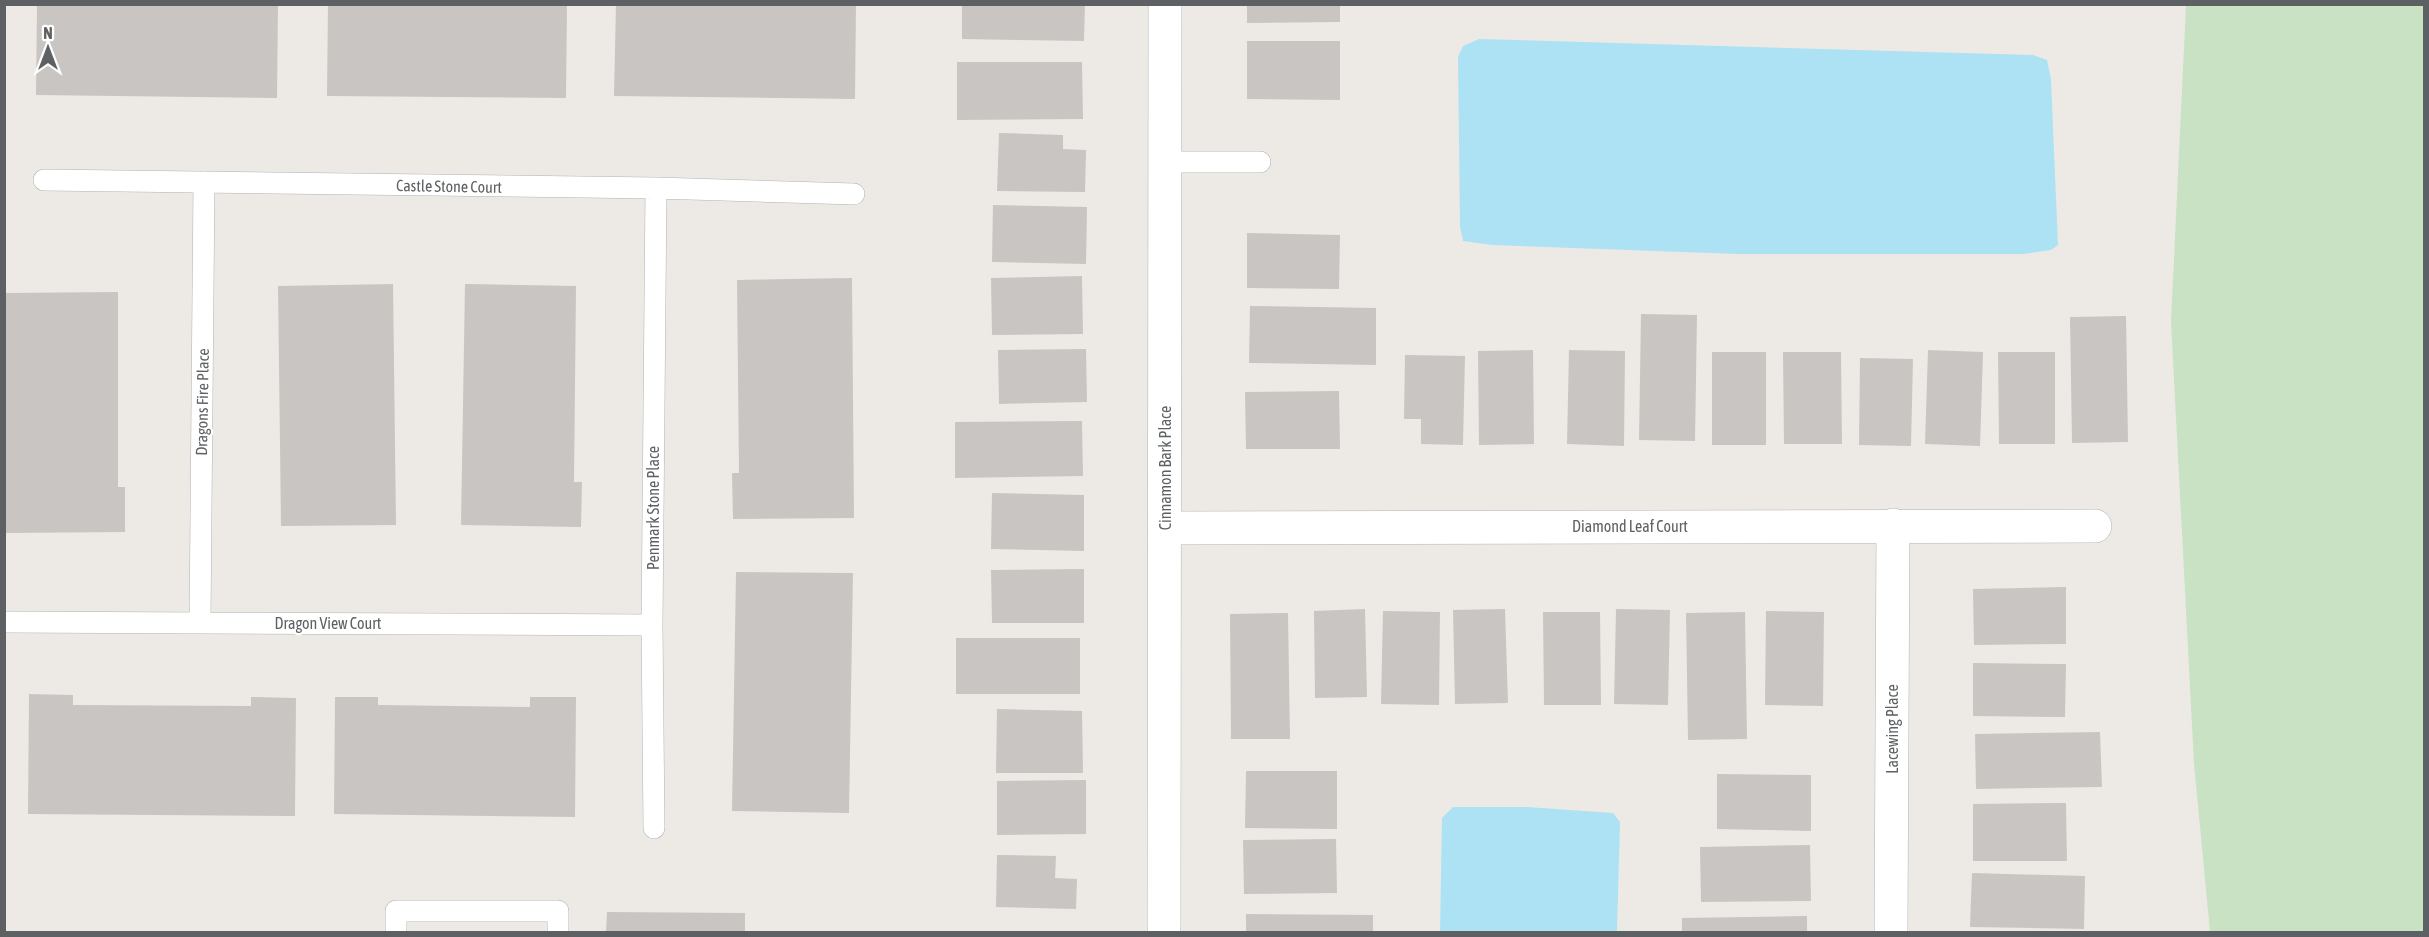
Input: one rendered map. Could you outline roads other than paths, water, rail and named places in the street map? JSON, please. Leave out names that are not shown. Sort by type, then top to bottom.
[{"type":"street","name":"Cinnamon Bark Place","points":[[1164,933],[1166,4]]},
{"type":"street","name":"Lacewing Place","points":[[1890,933],[1893,525]]},
{"type":"street","name":"Diamond Leaf Court","points":[[1166,528],[2095,526]]},
{"type":"lane","points":[[1164,162],[1260,162]]},
{"type":"lane","name":"Castle Stone Court","points":[[44,180],[656,188],[854,194]]},
{"type":"lane","name":"Dragons Fire Place","points":[[200,622],[204,182]]},
{"type":"lane","name":"Penmark Stone Place","points":[[654,828],[652,625],[656,188]]},
{"type":"lane","name":"Dragon View Court","points":[[4,622],[652,625]]},
{"type":"lane","points":[[396,933],[396,911],[558,911],[558,933]]},
{"type":"water","points":[[1479,39],[2033,55],[2047,60],[2051,79],[2058,245],[2051,250],[2023,254],[1737,254],[1492,245],[1463,241],[1460,227],[1458,57],[1463,46]]},
{"type":"water","points":[[1453,807],[1527,807],[1613,813],[1620,822],[1617,932],[1440,932],[1442,818]]}]
